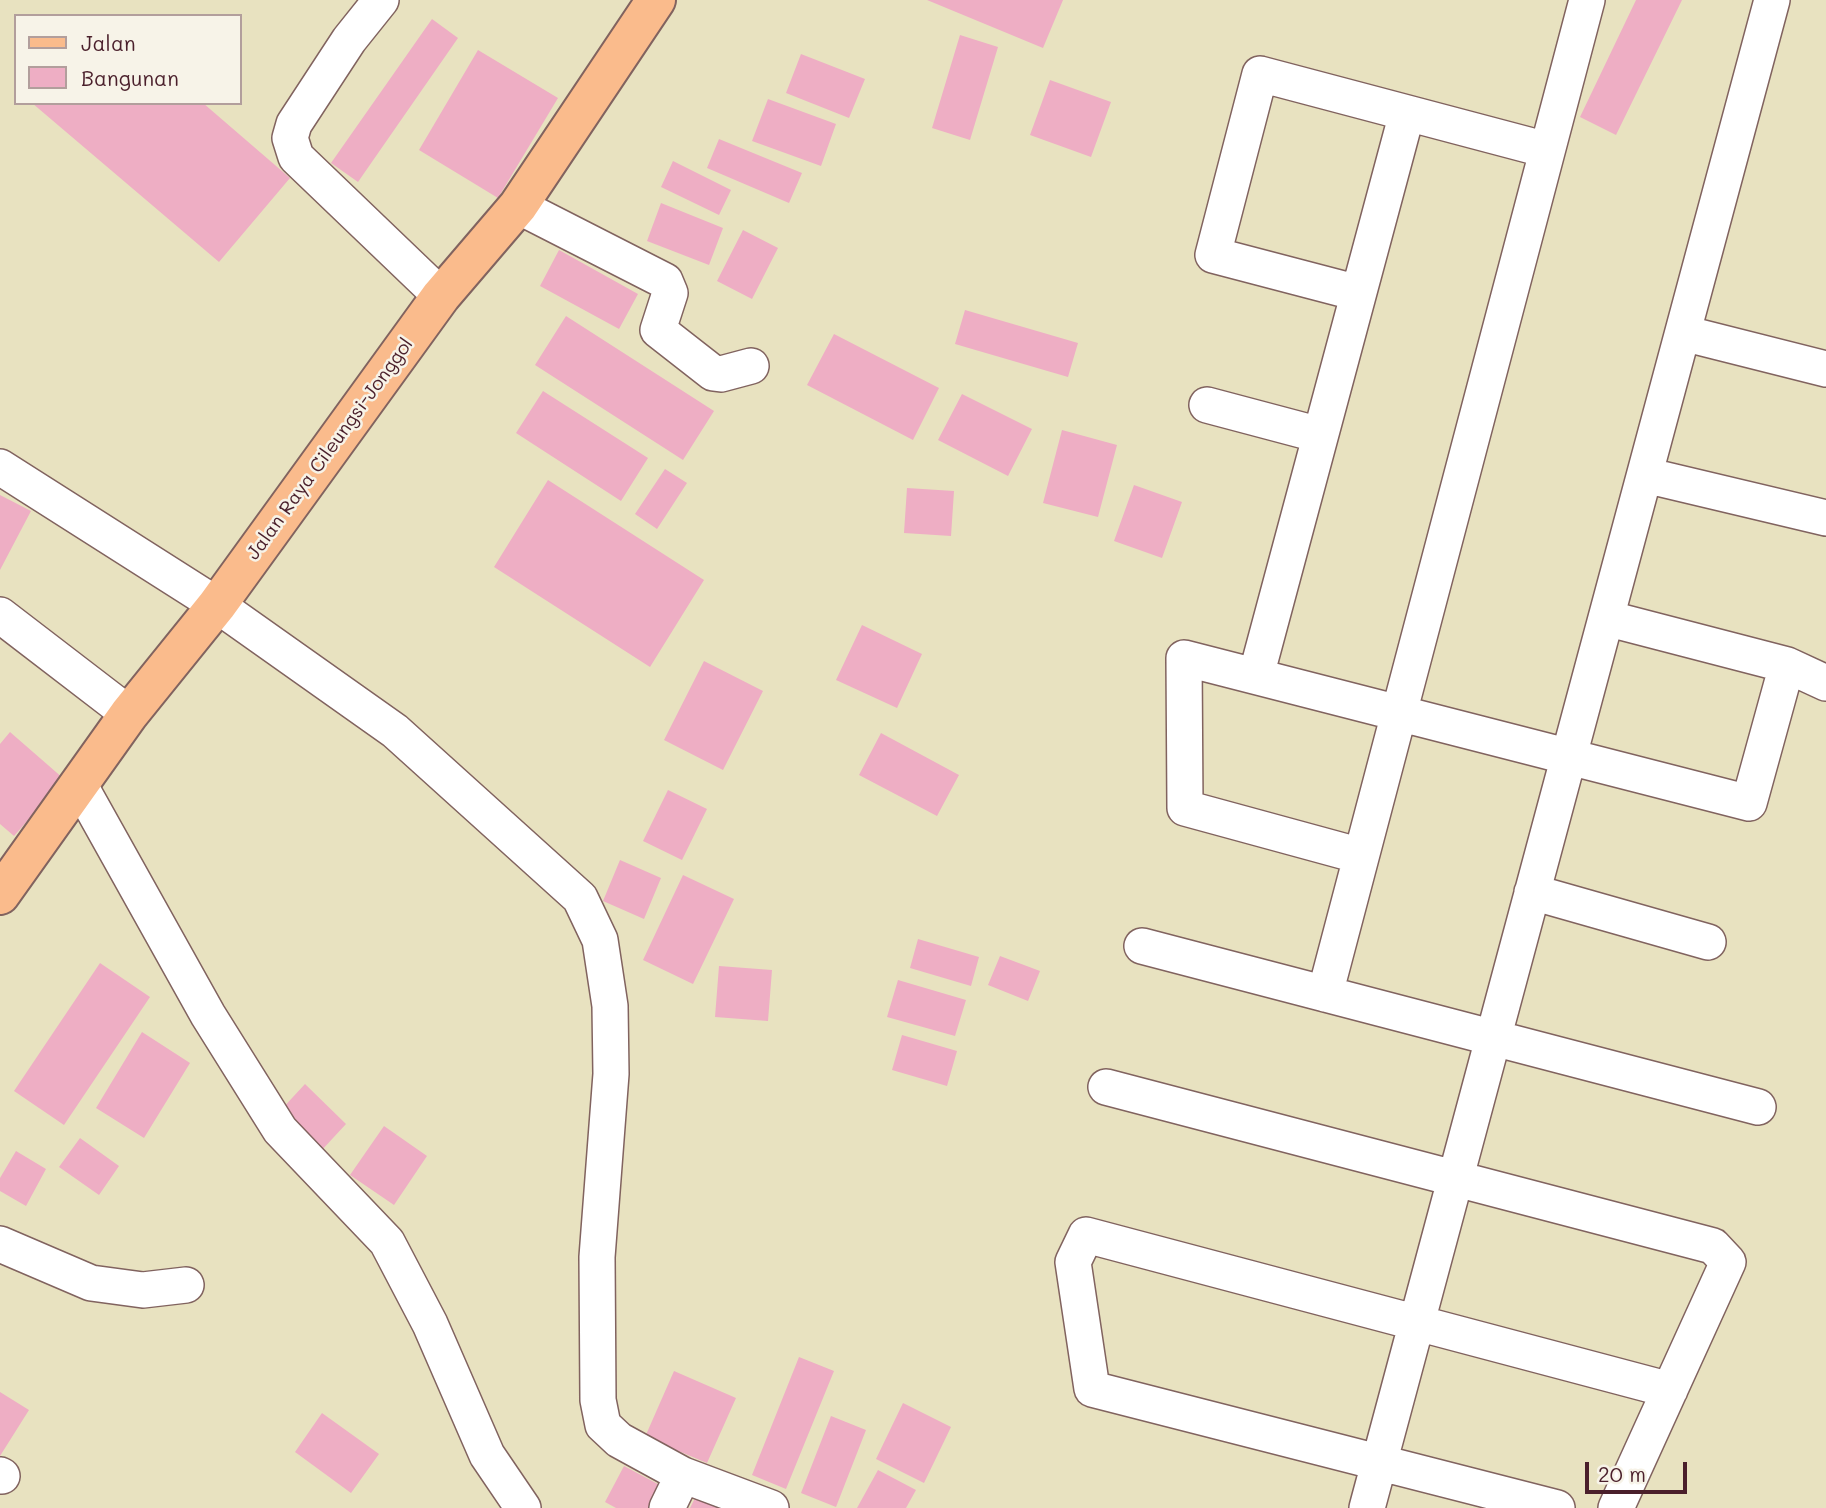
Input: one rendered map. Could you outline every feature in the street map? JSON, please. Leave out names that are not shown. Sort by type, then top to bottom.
[{"type":"main road","name":"Jalan Raya Cileungsi-Jonggol","points":[[0,895],[129,714],[217,605],[441,296],[518,206],[656,0]]},
{"type":"street","points":[[381,0],[349,40],[294,124],[290,138],[296,157],[441,296]]},
{"type":"street","points":[[1367,1508],[1772,0]]},
{"type":"street","points":[[1325,994],[1547,150],[1577,2]]},
{"type":"street","points":[[1358,293],[1213,254],[1260,74],[1547,150]]},
{"type":"street","points":[[1256,676],[1407,113]]},
{"type":"street","points":[[518,206],[664,281],[670,293],[659,331],[713,373],[721,374],[751,366]]},
{"type":"street","points":[[1683,333],[1826,369]]},
{"type":"street","points":[[1207,405],[1320,435]]},
{"type":"street","points":[[0,467],[217,605],[395,731],[580,898],[600,940],[610,1006],[611,1074],[597,1257],[598,1400],[603,1425],[619,1440],[683,1475],[771,1508]]},
{"type":"street","points":[[1645,475],[1826,518]]},
{"type":"street","points":[[0,615],[129,714]]},
{"type":"street","points":[[1606,618],[1787,665],[1826,683]]},
{"type":"street","points":[[1361,856],[1185,808],[1184,657],[1749,803],[1787,665]]},
{"type":"street","points":[[79,784],[208,1015],[280,1130],[387,1242],[430,1324],[487,1455],[523,1508]]},
{"type":"street","points":[[1532,892],[1708,942]]},
{"type":"street","points":[[1142,946],[1758,1107]]},
{"type":"street","points":[[1106,1087],[1713,1247],[1728,1262],[1616,1508]]},
{"type":"street","points":[[1557,1508],[1092,1389],[1073,1262],[1086,1235],[1670,1390]]},
{"type":"street","points":[[0,1244],[91,1283],[144,1290],[186,1285]]},
{"type":"street","points":[[667,1508],[683,1475]]},
{"type":"building","points":[[927,0],[1063,0],[1043,48]]},
{"type":"building","points":[[1636,0],[1682,0],[1616,135],[1580,117]]},
{"type":"building","points":[[432,19],[458,38],[358,182],[331,163]]},
{"type":"building","points":[[960,35],[998,47],[970,140],[932,128]]},
{"type":"building","points":[[478,50],[558,98],[498,198],[419,150]]},
{"type":"building","points":[[801,54],[865,79],[849,118],[786,93]]},
{"type":"building","points":[[1050,80],[1111,102],[1091,157],[1030,135]]},
{"type":"building","points":[[768,99],[836,124],[821,166],[752,141]]},
{"type":"building","points":[[34,105],[205,105],[290,178],[219,262]]},
{"type":"building","points":[[719,139],[802,173],[789,203],[707,168]]},
{"type":"building","points":[[673,161],[731,190],[719,215],[661,187]]},
{"type":"building","points":[[661,203],[723,228],[709,265],[647,241]]},
{"type":"building","points":[[743,230],[778,248],[752,299],[717,281]]},
{"type":"building","points":[[559,250],[638,294],[619,329],[540,286]]},
{"type":"building","points":[[965,310],[1078,343],[1068,377],[955,344]]},
{"type":"building","points":[[566,316],[714,411],[683,460],[535,365]]},
{"type":"building","points":[[834,334],[939,388],[913,440],[807,385]]},
{"type":"building","points":[[543,391],[648,458],[621,501],[516,433]]},
{"type":"building","points":[[962,394],[1032,429],[1008,476],[938,440]]},
{"type":"building","points":[[1062,430],[1117,445],[1098,517],[1043,503]]},
{"type":"building","points":[[665,469],[687,483],[657,529],[635,514]]},
{"type":"building","points":[[548,480],[704,580],[650,667],[494,567]]},
{"type":"building","points":[[1134,485],[1182,502],[1162,558],[1114,541]]},
{"type":"building","points":[[907,488],[954,491],[951,536],[904,533]]},
{"type":"building","points":[[0,495],[31,511],[0,570]]},
{"type":"building","points":[[862,625],[922,654],[897,708],[836,680]]},
{"type":"building","points":[[704,661],[763,691],[723,770],[664,740]]},
{"type":"building","points":[[10,732],[64,779],[14,836],[0,824],[0,744]]},
{"type":"building","points":[[881,733],[959,775],[937,816],[859,775]]},
{"type":"building","points":[[668,790],[707,809],[682,860],[643,841]]},
{"type":"building","points":[[620,860],[661,878],[644,919],[603,901]]},
{"type":"building","points":[[683,875],[734,899],[693,984],[643,960]]},
{"type":"building","points":[[918,939],[979,957],[971,986],[910,968]]},
{"type":"building","points":[[1000,956],[1040,971],[1028,1001],[988,985]]},
{"type":"building","points":[[100,963],[150,997],[64,1125],[14,1091]]},
{"type":"building","points":[[719,966],[772,970],[768,1021],[715,1017]]},
{"type":"building","points":[[898,980],[966,1000],[955,1036],[887,1017]]},
{"type":"building","points":[[142,1032],[190,1063],[144,1138],[96,1108]]},
{"type":"building","points":[[902,1035],[957,1051],[947,1086],[892,1070]]},
{"type":"building","points":[[305,1084],[346,1124],[321,1151],[280,1111]]},
{"type":"building","points":[[384,1126],[427,1156],[394,1205],[350,1175]]},
{"type":"building","points":[[80,1138],[119,1166],[99,1195],[59,1167]]},
{"type":"building","points":[[16,1151],[46,1169],[26,1206],[0,1191],[0,1178]]},
{"type":"building","points":[[799,1357],[834,1371],[786,1489],[752,1475]]},
{"type":"building","points":[[674,1371],[736,1398],[707,1463],[645,1437]]},
{"type":"building","points":[[0,1392],[29,1410],[0,1456]]},
{"type":"building","points":[[903,1403],[951,1427],[924,1483],[876,1459]]},
{"type":"building","points":[[322,1413],[379,1454],[351,1493],[295,1452]]},
{"type":"building","points":[[831,1416],[866,1430],[836,1507],[801,1493]]},
{"type":"building","points":[[624,1466],[669,1490],[659,1508],[616,1508],[605,1502]]},
{"type":"building","points":[[878,1470],[916,1490],[906,1508],[857,1508]]},
{"type":"building","points":[[698,1492],[729,1508],[690,1508]]}]
